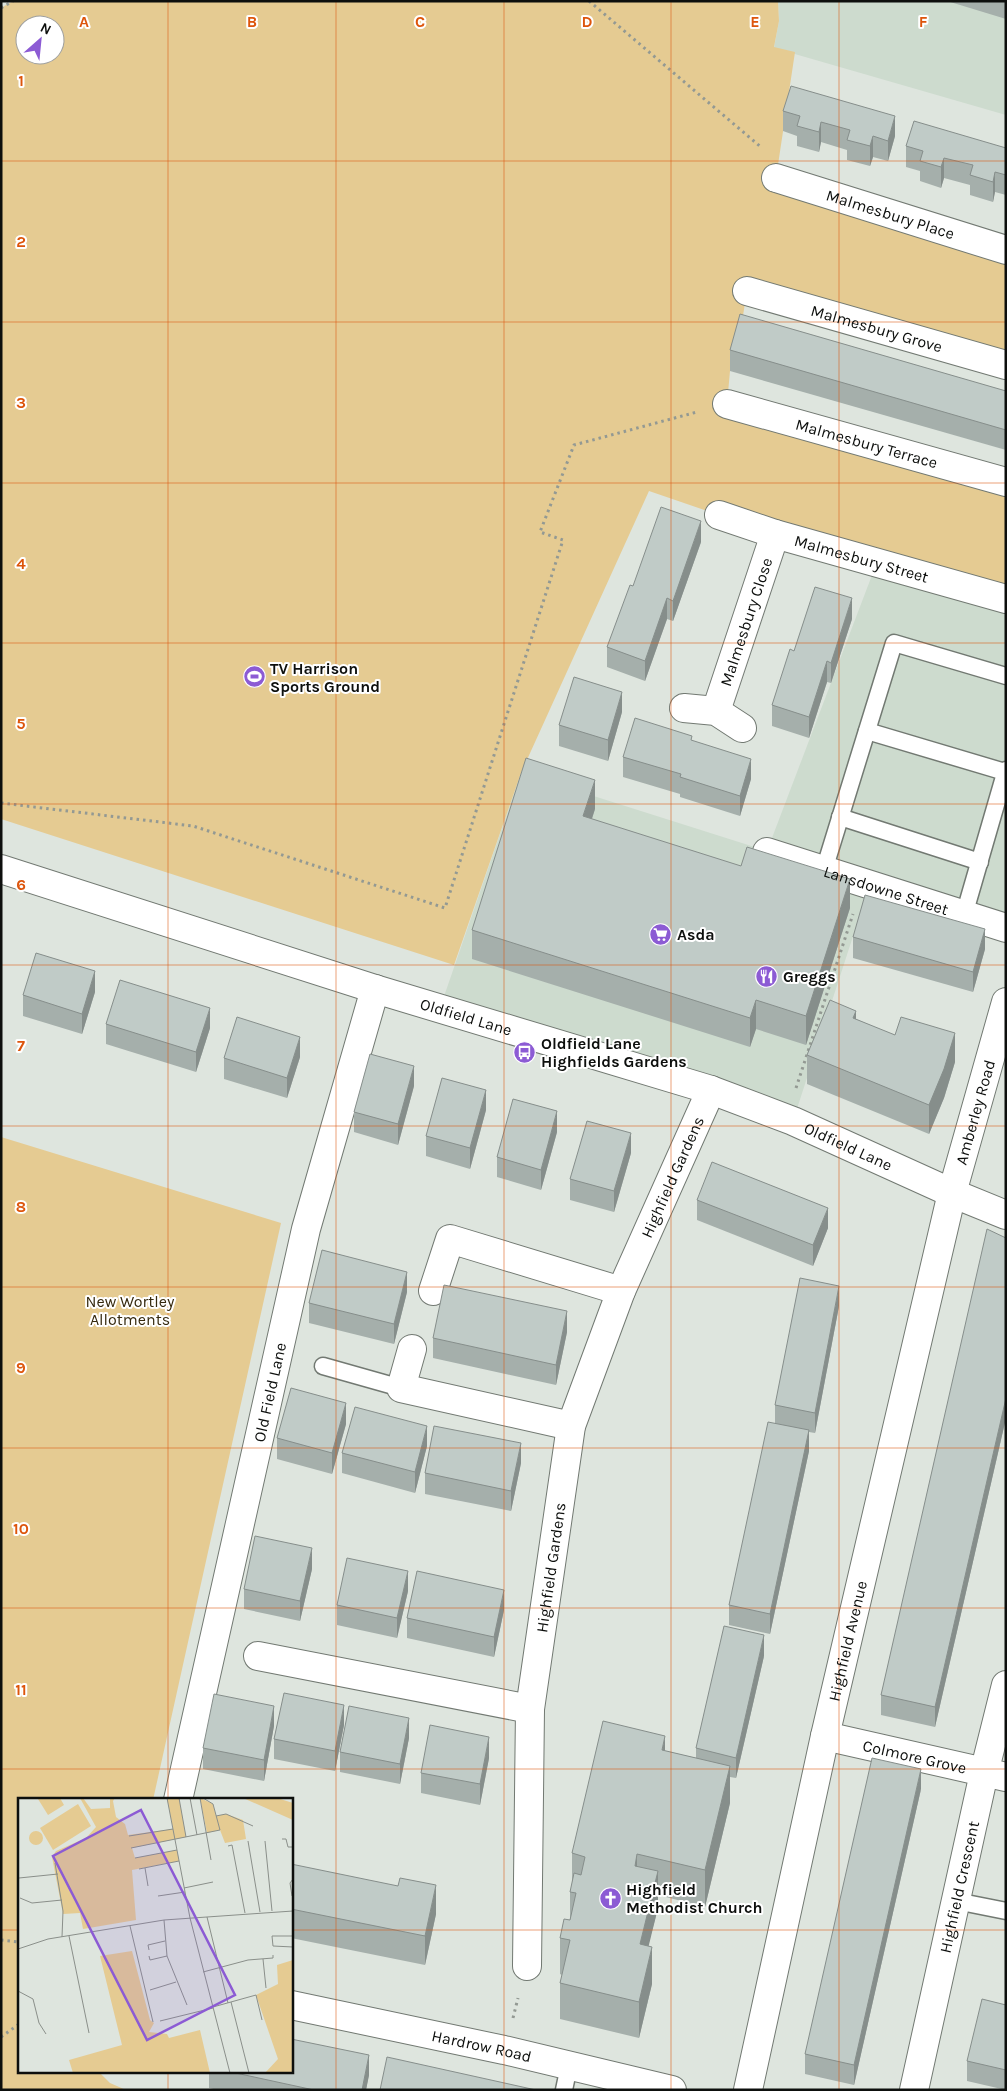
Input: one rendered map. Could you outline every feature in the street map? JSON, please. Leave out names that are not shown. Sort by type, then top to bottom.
[{"type":"street","name":"Malmesbury Place","points":[[776,178],[1006,250]]},
{"type":"street","name":"Malmesbury Grove","points":[[747,291],[1006,365]]},
{"type":"street","name":"Malmesbury Terrace","points":[[727,404],[1006,482]]},
{"type":"street","name":"Malmesbury Street","points":[[718,515],[775,534],[1006,599]]},
{"type":"street","name":"Malmesbury Close","points":[[716,711],[775,534]]},
{"type":"street","points":[[684,708],[716,711],[742,728]]},
{"type":"street","name":"Lansdowne Street","points":[[767,852],[1006,928]]},
{"type":"street","name":"Oldfield Lane","points":[[1,869],[375,989],[711,1090],[786,1119],[952,1193],[1006,1214]]},
{"type":"street","name":"Old Field Lane","points":[[178,1798],[306,1229],[375,989]]},
{"type":"street","name":"Amberley Road","points":[[952,1193],[1006,1002]]},
{"type":"street","name":"Highfield Gardens","points":[[527,1966],[530,1709],[570,1426],[621,1290],[711,1090]]},
{"type":"street","name":"Highfield Avenue","points":[[748,2090],[825,1736],[952,1193]]},
{"type":"street","points":[[433,1291],[450,1239],[621,1290]]},
{"type":"street","points":[[412,1349],[402,1388],[570,1426]]},
{"type":"street","points":[[258,1656],[530,1709]]},
{"type":"street","name":"Highfield Crescent","points":[[914,2090],[956,1901],[995,1775],[1006,1685]]},
{"type":"street","name":"Colmore Grove","points":[[825,1736],[995,1775]]},
{"type":"street","name":"Hardrow Road","points":[[292,2005],[504,2050],[567,2078],[672,2090]]},
{"type":"lane","points":[[824,870],[894,643],[1006,676]]},
{"type":"lane","points":[[867,730],[1005,771],[964,915]]},
{"type":"lane","points":[[840,817],[980,862]]},
{"type":"lane","points":[[323,1366],[402,1388]]},
{"type":"lane","points":[[956,1901],[1006,1911]]},
{"type":"path","points":[[1,8],[13,1]]},
{"type":"path","points":[[589,1],[778,162],[776,178]]},
{"type":"path","points":[[1,803],[193,826],[444,908],[563,540],[540,532],[574,445],[727,404]]},
{"type":"path","points":[[786,1119],[864,882]]},
{"type":"path","points":[[1,1940],[18,1942]]},
{"type":"path","points":[[504,2050],[527,1966]]},
{"type":"path","points":[[1,2037],[18,2025]]},
{"type":"shaded area","points":[[778,1],[1006,1],[1006,115],[774,48],[779,21]]},
{"type":"shaded area","points":[[877,562],[1006,599],[1006,928],[870,884],[793,1121],[440,1008],[521,773],[767,851]]},
{"type":"green space","points":[[13,1],[778,1],[779,21],[774,47],[795,52],[776,178],[1006,250],[1006,365],[747,291],[740,334],[730,371],[727,404],[1006,482],[1006,599],[719,515],[649,491],[521,773],[454,965],[1,819],[1,8]]},
{"type":"green space","name":"New Wortley Allotments","points":[[1,1137],[281,1223],[153,1798],[18,1798],[18,2074],[101,2074],[110,2083],[126,2090],[1,2090]]},
{"type":"building","points":[[791,86],[895,116],[888,141],[873,136],[870,146],[847,140],[850,130],[821,122],[819,132],[797,126],[800,116],[783,111]]},
{"type":"building","points":[[914,121],[1006,148],[1006,175],[995,172],[993,182],[970,175],[973,165],[944,158],[941,167],[920,161],[923,151],[906,146]]},
{"type":"building","points":[[740,314],[1006,391],[1006,430],[730,350]]},
{"type":"building","points":[[661,507],[701,521],[673,601],[667,598],[645,661],[607,647],[630,585],[633,586]]},
{"type":"building","points":[[815,587],[852,598],[831,663],[827,661],[809,717],[772,705],[790,649],[794,651]]},
{"type":"building","points":[[574,677],[622,692],[608,740],[559,725]]},
{"type":"building","points":[[635,718],[692,736],[691,740],[751,759],[740,796],[680,777],[681,774],[623,757]]},
{"type":"building","name":"Asda","points":[[526,758],[595,780],[583,816],[741,866],[747,847],[850,879],[806,1016],[756,1000],[750,1018],[472,930]]},
{"type":"building","points":[[865,895],[985,929],[973,972],[853,937]]},
{"type":"building","points":[[36,953],[95,971],[82,1014],[23,995]]},
{"type":"building","points":[[120,980],[210,1008],[196,1052],[106,1024]]},
{"type":"building","points":[[830,1000],[856,1011],[853,1018],[895,1035],[901,1017],[955,1033],[944,1069],[929,1105],[807,1055]]},
{"type":"building","points":[[237,1017],[300,1037],[287,1078],[224,1058]]},
{"type":"building","points":[[370,1054],[414,1066],[398,1124],[354,1112]]},
{"type":"building","points":[[442,1078],[486,1090],[470,1148],[426,1136]]},
{"type":"building","points":[[513,1099],[557,1111],[541,1170],[497,1157]]},
{"type":"building","points":[[587,1121],[631,1133],[614,1191],[570,1179]]},
{"type":"building","points":[[712,1162],[828,1208],[813,1245],[697,1200]]},
{"type":"building","points":[[987,1229],[1006,1238],[1006,1398],[935,1707],[881,1695]]},
{"type":"building","points":[[322,1250],[407,1272],[394,1324],[309,1303]]},
{"type":"building","points":[[800,1278],[839,1286],[815,1413],[775,1405]]},
{"type":"building","points":[[444,1285],[567,1311],[556,1365],[433,1338]]},
{"type":"building","points":[[291,1388],[346,1403],[332,1453],[277,1438]]},
{"type":"building","points":[[355,1407],[427,1426],[415,1472],[342,1453]]},
{"type":"building","points":[[768,1422],[809,1430],[770,1614],[729,1605]]},
{"type":"building","points":[[434,1426],[521,1443],[511,1491],[425,1473]]},
{"type":"building","points":[[255,1536],[312,1548],[300,1601],[244,1589]]},
{"type":"building","points":[[347,1558],[408,1571],[397,1618],[337,1605]]},
{"type":"building","points":[[417,1571],[504,1590],[494,1637],[407,1618]]},
{"type":"building","points":[[724,1626],[764,1635],[736,1758],[696,1748]]},
{"type":"building","points":[[284,1693],[344,1705],[335,1751],[274,1739]]},
{"type":"building","points":[[214,1694],[274,1706],[264,1760],[203,1748]]},
{"type":"building","points":[[349,1706],[409,1718],[400,1764],[340,1752]]},
{"type":"building","name":"Highfield Methodist Church","points":[[603,1721],[665,1736],[662,1750],[730,1766],[705,1870],[637,1854],[635,1866],[658,1871],[640,1944],[652,1947],[639,2002],[560,1983],[570,1940],[560,1938],[564,1919],[570,1920],[576,1893],[570,1892],[574,1873],[581,1875],[585,1857],[572,1853]]},
{"type":"building","points":[[430,1725],[489,1737],[480,1784],[421,1773]]},
{"type":"building","points":[[872,1758],[921,1769],[854,2065],[805,2054]]},
{"type":"building","points":[[292,1864],[398,1886],[400,1878],[436,1885],[425,1936],[292,1909]]},
{"type":"building","points":[[982,1999],[1006,2005],[1006,2070],[967,2061]]},
{"type":"building","points":[[292,2039],[369,2055],[362,2090],[314,2090],[240,2074],[292,2074]]},
{"type":"building","points":[[387,2057],[536,2090],[380,2090]]},
{"type":"place","name":"TV Harrison Sports Ground","points":[[254,677]]},
{"type":"place","name":"Asda","points":[[661,934]]},
{"type":"place","name":"Greggs","points":[[767,976]]},
{"type":"place","name":"Oldfield Lane Highfields Gardens","points":[[525,1052]]},
{"type":"place","name":"Highfield Methodist Church","points":[[610,1898]]}]
